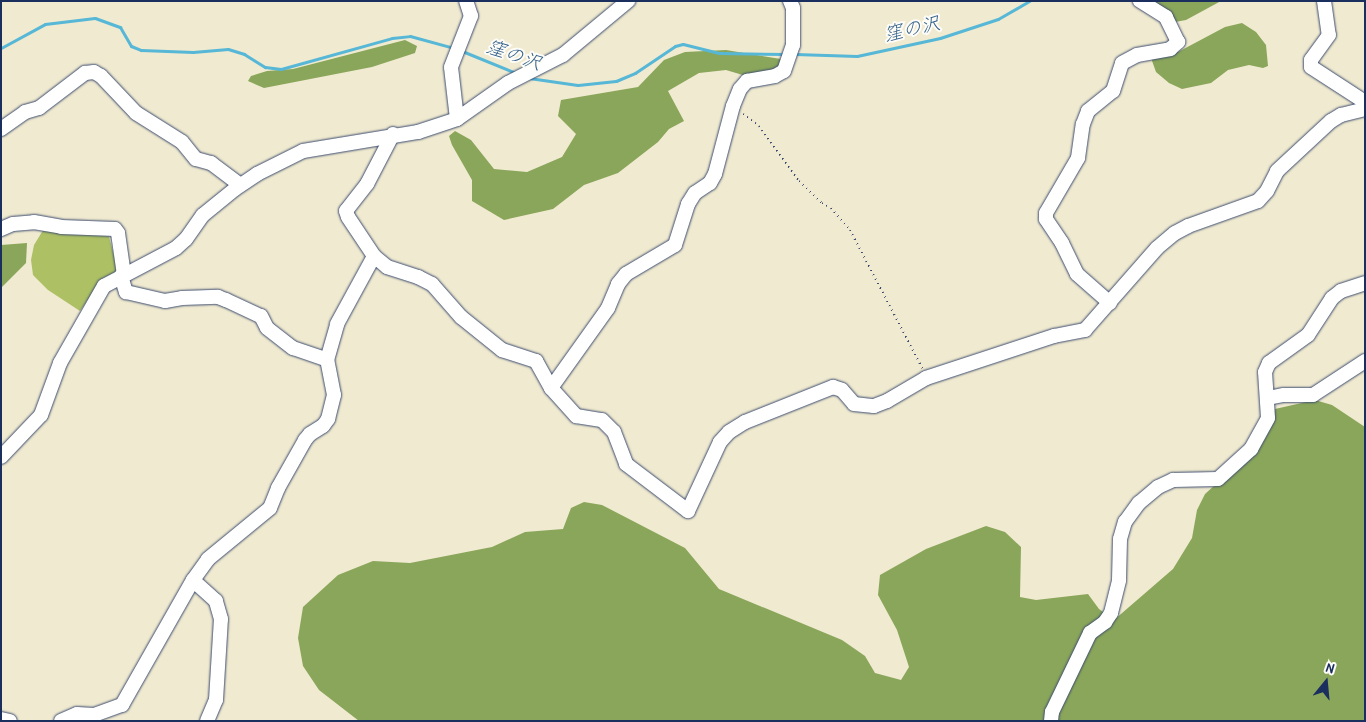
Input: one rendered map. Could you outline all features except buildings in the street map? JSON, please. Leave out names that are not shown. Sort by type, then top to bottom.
[{"type":"street","points":[[457,119],[450,74],[471,16],[466,1]]},
{"type":"street","points":[[1,457],[41,415],[54,374],[77,330],[104,286],[176,248],[186,239],[203,215],[240,185],[303,151],[393,134],[418,132],[457,119],[508,84],[563,55],[628,1]]},
{"type":"street","points":[[551,388],[608,308],[618,284],[626,274],[675,245],[688,204],[695,193],[710,183],[715,174],[733,106],[740,89],[747,80],[775,76],[784,71],[792,52],[793,8],[790,1]]},
{"type":"street","points":[[1110,302],[1077,274],[1062,243],[1046,219],[1046,213],[1078,158],[1083,124],[1088,111],[1114,91],[1122,63],[1137,55],[1170,49],[1178,42],[1166,17],[1140,1]]},
{"type":"street","points":[[1324,1],[1329,35],[1311,60],[1311,67],[1365,102]]},
{"type":"street","points":[[1,129],[25,112],[39,108],[85,73],[94,72],[101,76],[136,113],[182,142],[196,159],[211,163],[240,185]]},
{"type":"street","points":[[393,134],[367,184],[346,211],[348,218],[374,256],[387,267],[418,276],[432,284],[461,318],[502,350],[536,361],[551,388],[576,416],[602,420],[614,432],[626,464],[688,511],[720,442],[729,432],[745,422],[833,387],[842,390],[854,404],[874,406],[926,378],[1054,336],[1085,330],[1157,248],[1175,233],[1258,201],[1268,191],[1277,171],[1331,120],[1341,115],[1365,109]]},
{"type":"street","points":[[1,229],[13,224],[34,222],[61,226],[115,229],[118,233],[126,292],[165,301],[218,297],[261,316],[267,328],[293,348],[327,360]]},
{"type":"street","points":[[61,721],[77,714],[94,715],[122,705],[193,580],[208,559],[270,508],[278,488],[305,440],[310,434],[323,426],[328,419],[334,395],[327,360],[337,324],[374,256]]},
{"type":"street","points":[[1051,721],[1052,712],[1090,633],[1105,622],[1111,613],[1119,580],[1120,539],[1124,522],[1148,494],[1166,483],[1173,480],[1212,480],[1224,476],[1252,449],[1268,418],[1265,372],[1269,363],[1308,335],[1332,298],[1341,291],[1365,283]]},
{"type":"street","points":[[1268,398],[1284,395],[1313,395],[1365,361]]},
{"type":"street","points":[[193,580],[216,601],[220,619],[216,700],[207,721]]},
{"type":"street","points":[[1,719],[10,721]]},
{"type":"path","points":[[733,106],[759,126],[799,181],[830,208],[850,230],[918,357],[926,378]]},
{"type":"green space","points":[[1151,1],[1221,1],[1186,20],[1175,22]]},
{"type":"green space","points":[[1242,23],[1256,32],[1266,45],[1268,66],[1263,68],[1249,65],[1228,70],[1211,83],[1182,89],[1169,83],[1156,72],[1151,58],[1160,54],[1178,52],[1225,27]]},
{"type":"green space","points":[[405,40],[417,46],[415,53],[372,67],[264,88],[248,81],[251,76],[267,71],[293,69]]},
{"type":"green space","points":[[726,50],[787,60],[787,66],[746,76],[726,70],[699,73],[668,91],[684,121],[669,129],[658,142],[618,173],[584,185],[553,209],[504,220],[472,201],[472,180],[452,145],[449,136],[455,131],[471,140],[494,169],[527,172],[562,157],[576,134],[558,116],[561,100],[638,87],[664,60],[685,52]]},
{"type":"green space","points":[[45,227],[108,233],[118,271],[103,278],[80,311],[48,290],[33,275],[31,260],[34,245]]},
{"type":"green space","points":[[27,243],[26,263],[1,288],[1,245]]},
{"type":"green space","points":[[1315,400],[1332,405],[1365,427],[1365,721],[359,721],[319,690],[303,666],[298,638],[303,607],[338,575],[373,561],[410,563],[492,547],[525,532],[563,529],[571,508],[584,502],[602,505],[685,548],[719,589],[842,640],[865,656],[875,673],[901,680],[909,667],[897,630],[878,595],[880,575],[926,549],[986,526],[1005,532],[1021,547],[1020,597],[1036,600],[1088,594],[1099,609],[1114,620],[1173,569],[1192,538],[1197,510],[1205,494],[1237,465],[1263,433],[1275,409]]},
{"type":"waterway","name":"窪の沢","points":[[795,54],[857,56],[940,38],[998,19],[1029,1]]},
{"type":"waterway","name":"窪の沢","points":[[1,48],[45,24],[95,18],[120,27],[131,46],[141,50],[193,52],[228,49],[244,54],[265,67],[281,69],[392,38],[410,36],[454,48]]},
{"type":"waterway","name":"窪の沢","points":[[529,78],[578,85],[616,81],[635,73],[675,46],[683,44],[719,53],[786,54]]},
{"type":"waterway","name":"窪の沢","points":[[462,51],[516,73]]}]
